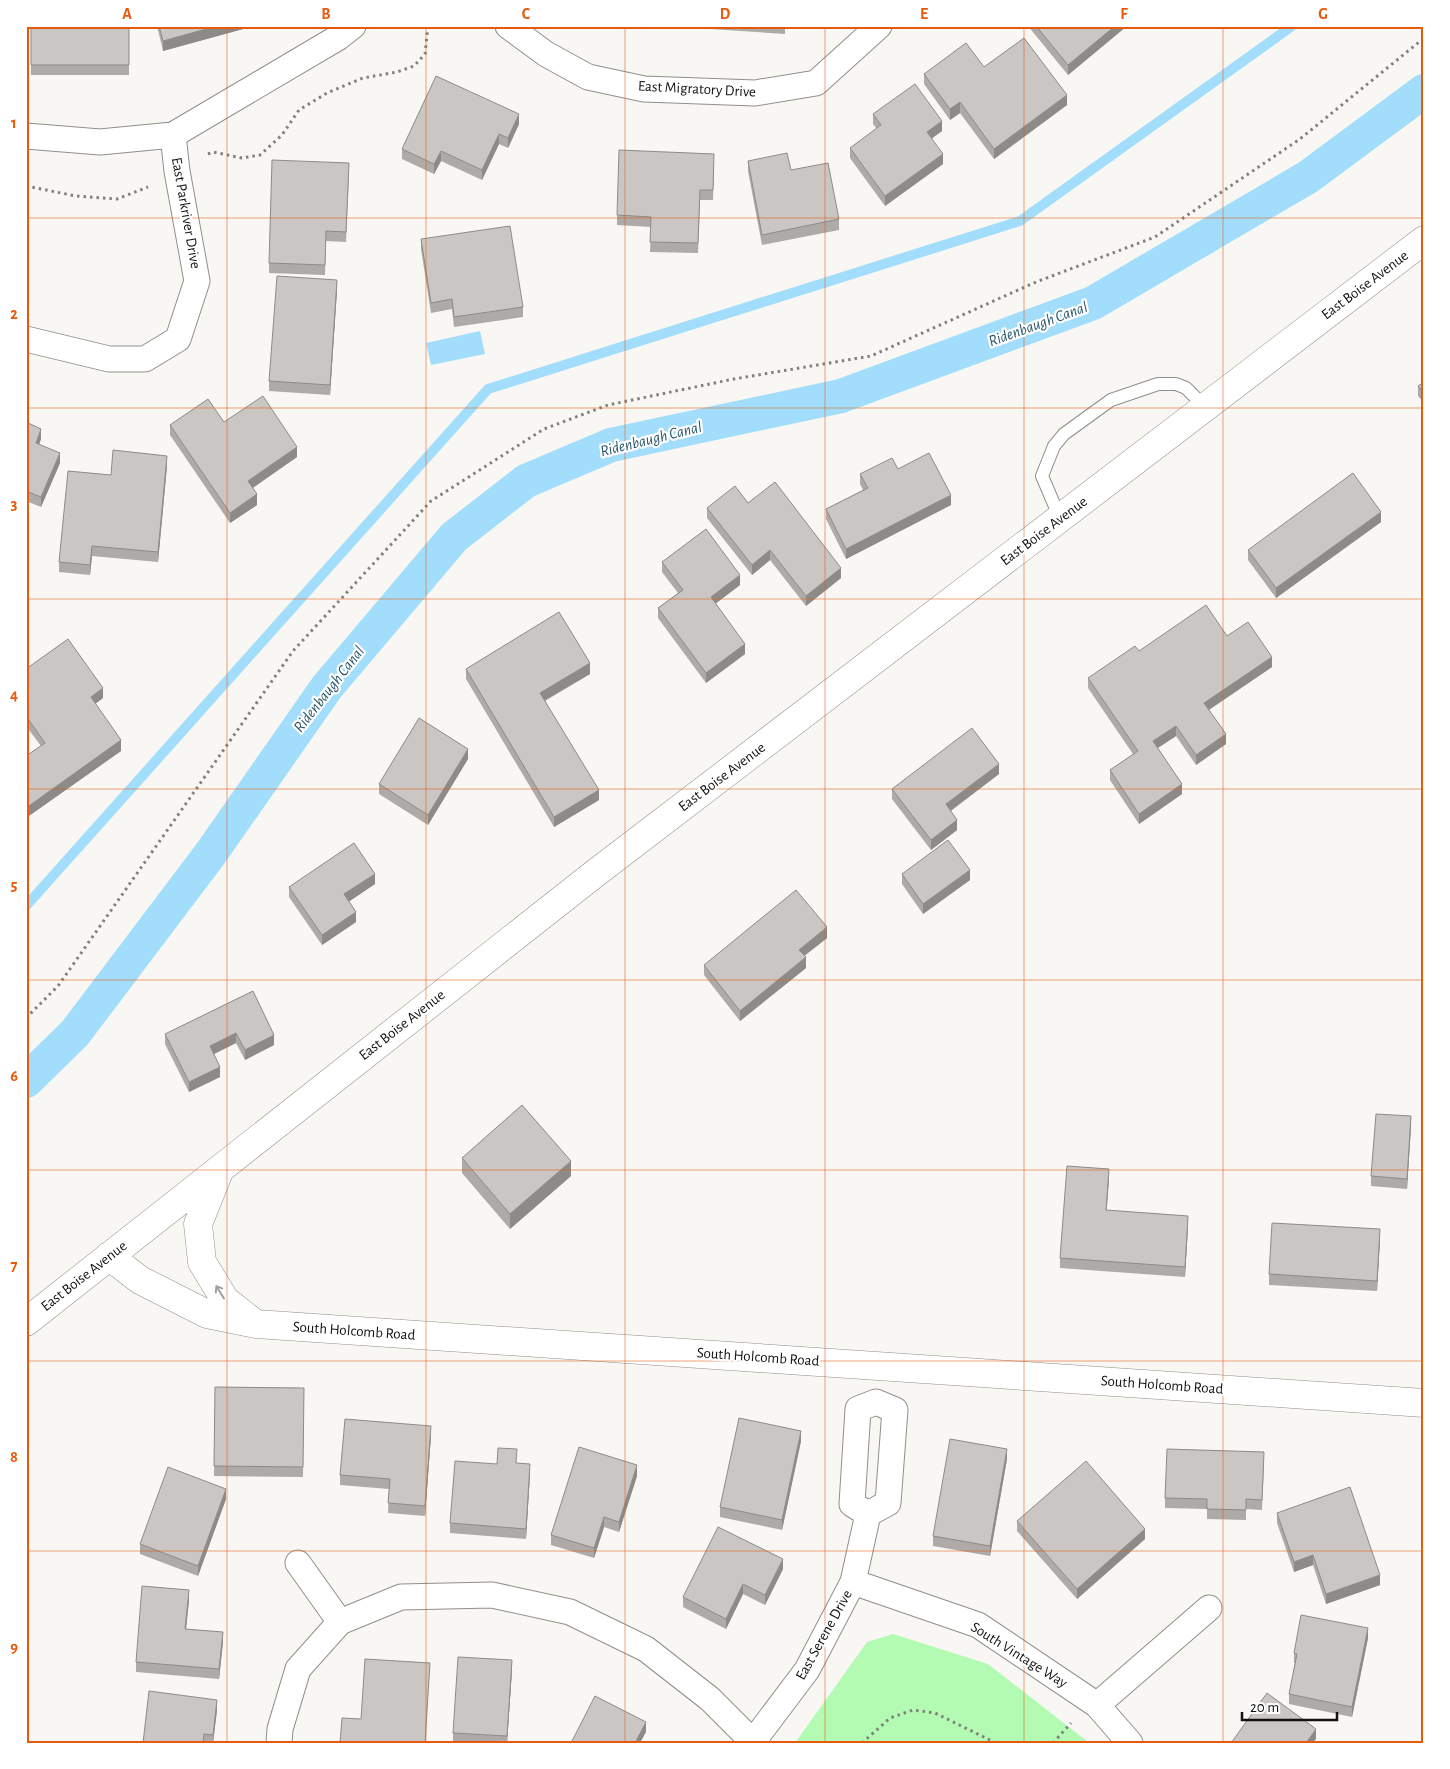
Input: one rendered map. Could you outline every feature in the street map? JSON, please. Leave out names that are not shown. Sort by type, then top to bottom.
[{"type":"street","points":[[26,136],[100,142],[173,135],[353,26]]},
{"type":"street","name":"East Migratory Drive","points":[[508,26],[546,54],[588,77],[644,89],[755,93],[816,83],[879,26]]},
{"type":"street","name":"East Parkriver Drive","points":[[26,339],[109,359],[145,359],[178,339],[198,281],[177,171],[173,135]]},
{"type":"street","name":"East Boise Avenue","points":[[26,1322],[593,875],[1424,240]]},
{"type":"street","points":[[220,1169],[198,1224],[202,1262],[225,1300],[256,1324]]},
{"type":"street","name":"South Holcomb Road","points":[[109,1256],[140,1280],[207,1314],[256,1324],[1424,1403]]},
{"type":"street","points":[[876,1402],[879,1366]]},
{"type":"street","points":[[876,1402],[895,1410],[888,1503],[868,1514],[852,1504],[858,1409],[876,1402]]},
{"type":"street","name":"East Serene Drive","points":[[752,1742],[807,1670],[853,1582],[868,1514]]},
{"type":"street","points":[[298,1563],[340,1622]]},
{"type":"street","name":"South Vintage Way","points":[[853,1582],[978,1625],[1097,1705],[1130,1743]]},
{"type":"street","points":[[279,1743],[280,1729],[298,1669],[340,1622],[401,1598],[492,1595],[570,1612],[646,1649],[710,1698],[752,1742]]},
{"type":"street","points":[[1097,1705],[1209,1608]]},
{"type":"lane","points":[[1060,518],[1042,476],[1054,446],[1064,434],[1111,400],[1158,384],[1176,384],[1186,388],[1205,407]]},
{"type":"path","points":[[208,154],[213,152],[242,158],[260,154],[282,135],[299,110],[327,93],[363,78],[397,72],[414,66],[425,54],[428,26]]},
{"type":"path","points":[[26,1018],[58,986],[293,651],[431,501],[544,429],[608,405],[734,379],[871,356],[1036,282],[1156,237],[1300,139],[1424,38]]},
{"type":"path","points":[[26,186],[76,196],[117,199],[148,187]]},
{"type":"path","points":[[862,1743],[890,1718],[913,1710],[935,1713],[996,1743]]},
{"type":"green space","points":[[893,1634],[988,1664],[1088,1742],[795,1743],[867,1642]]},
{"type":"water","points":[[480,331],[485,354],[431,365],[426,343]]},
{"type":"building","points":[[31,26],[129,26],[129,65],[31,65]]},
{"type":"building","points":[[159,26],[217,26],[163,41]]},
{"type":"building","points":[[1036,26],[1115,26],[1068,65]]},
{"type":"building","points":[[1024,38],[1067,95],[994,149],[960,102],[950,109],[924,74],[966,43],[984,67]]},
{"type":"building","points":[[436,76],[519,114],[508,138],[499,134],[482,170],[441,151],[434,164],[402,149]]},
{"type":"building","points":[[915,84],[942,121],[927,132],[943,154],[885,196],[850,148],[881,125],[873,114]]},
{"type":"building","points":[[619,150],[714,154],[713,190],[700,190],[698,243],[650,242],[651,217],[617,215]]},
{"type":"building","points":[[787,153],[791,170],[828,163],[839,219],[762,235],[748,161]]},
{"type":"building","points":[[272,160],[349,163],[346,232],[326,231],[325,265],[269,263]]},
{"type":"building","points":[[510,226],[523,307],[454,317],[452,299],[431,303],[421,239]]},
{"type":"building","points":[[277,276],[337,280],[330,385],[269,381]]},
{"type":"building","points":[[1424,382],[1424,393],[1418,386]]},
{"type":"building","points":[[263,396],[297,447],[248,481],[257,494],[230,513],[170,425],[208,399],[224,422]]},
{"type":"building","points":[[26,422],[41,429],[36,443],[60,453],[41,497],[26,491]]},
{"type":"building","points":[[113,450],[167,456],[158,552],[92,546],[90,565],[59,562],[68,471],[111,475]]},
{"type":"building","points":[[929,453],[951,495],[846,549],[826,509],[868,488],[860,474],[892,458],[898,469]]},
{"type":"building","points":[[1353,473],[1381,512],[1276,588],[1248,550]]},
{"type":"building","points":[[775,482],[841,568],[806,596],[770,550],[752,565],[707,508],[735,486],[748,503]]},
{"type":"building","points":[[706,529],[740,575],[711,597],[745,644],[706,673],[658,608],[683,590],[662,562]]},
{"type":"building","points":[[1206,605],[1227,636],[1248,622],[1272,657],[1204,703],[1226,734],[1196,755],[1176,726],[1153,741],[1182,784],[1139,814],[1110,770],[1138,751],[1088,678],[1135,646],[1139,651]]},
{"type":"building","points":[[559,612],[590,663],[540,693],[599,790],[554,817],[466,669]]},
{"type":"building","points":[[68,639],[103,688],[91,697],[121,740],[26,808],[26,756],[45,743],[26,716],[26,669]]},
{"type":"building","points":[[419,718],[468,749],[428,815],[379,784]]},
{"type":"building","points":[[972,728],[999,764],[946,804],[957,820],[931,840],[892,789]]},
{"type":"building","points":[[948,840],[970,870],[923,904],[902,874]]},
{"type":"building","points":[[354,843],[375,874],[344,894],[356,912],[322,935],[289,887]]},
{"type":"building","points":[[796,890],[827,927],[799,950],[806,957],[740,1011],[704,965]]},
{"type":"building","points":[[253,991],[274,1035],[245,1050],[236,1033],[210,1046],[220,1067],[189,1082],[165,1034]]},
{"type":"building","points":[[522,1105],[571,1161],[510,1214],[462,1158]]},
{"type":"building","points":[[1376,1114],[1411,1116],[1407,1179],[1371,1176]]},
{"type":"building","points":[[1067,1166],[1109,1169],[1106,1210],[1188,1216],[1185,1267],[1060,1258]]},
{"type":"building","points":[[1272,1223],[1380,1229],[1377,1281],[1269,1274]]},
{"type":"building","points":[[215,1387],[304,1388],[303,1467],[214,1466]]},
{"type":"building","points":[[739,1418],[801,1431],[782,1520],[720,1507]]},
{"type":"building","points":[[345,1419],[431,1426],[425,1506],[388,1503],[390,1479],[340,1475]]},
{"type":"building","points":[[950,1439],[1007,1449],[990,1546],[933,1536]]},
{"type":"building","points":[[579,1447],[637,1465],[619,1522],[604,1517],[594,1548],[551,1535]]},
{"type":"building","points":[[498,1448],[517,1449],[516,1463],[530,1464],[526,1529],[450,1523],[455,1461],[497,1464]]},
{"type":"building","points":[[1167,1449],[1264,1452],[1262,1500],[1246,1499],[1246,1510],[1207,1509],[1207,1499],[1165,1498]]},
{"type":"building","points":[[1086,1461],[1145,1529],[1077,1589],[1017,1521]]},
{"type":"building","points":[[168,1467],[226,1489],[198,1566],[140,1544]]},
{"type":"building","points":[[1350,1487],[1380,1575],[1326,1594],[1313,1555],[1294,1562],[1277,1513]]},
{"type":"building","points":[[718,1527],[783,1559],[765,1595],[743,1584],[726,1619],[683,1597]]},
{"type":"building","points":[[142,1586],[189,1590],[185,1629],[223,1632],[219,1669],[136,1662]]},
{"type":"building","points":[[1301,1615],[1368,1628],[1352,1707],[1289,1694],[1297,1654],[1294,1653]]},
{"type":"building","points":[[458,1657],[512,1660],[507,1736],[453,1733]]},
{"type":"building","points":[[365,1659],[430,1663],[425,1743],[340,1743],[342,1718],[361,1719]]},
{"type":"building","points":[[149,1691],[217,1700],[213,1735],[204,1734],[203,1743],[143,1743]]},
{"type":"building","points":[[1267,1693],[1316,1729],[1306,1743],[1231,1743]]},
{"type":"building","points":[[595,1696],[646,1722],[635,1743],[571,1743]]},
{"type":"waterway","points":[[26,906],[488,389],[1020,221],[1292,26]]},
{"type":"waterway","name":"Ridenbaugh Canal","points":[[26,1081],[75,1033],[211,853],[327,687],[454,537],[526,481],[611,445],[841,396],[1093,303],[1308,177],[1424,91]]}]
